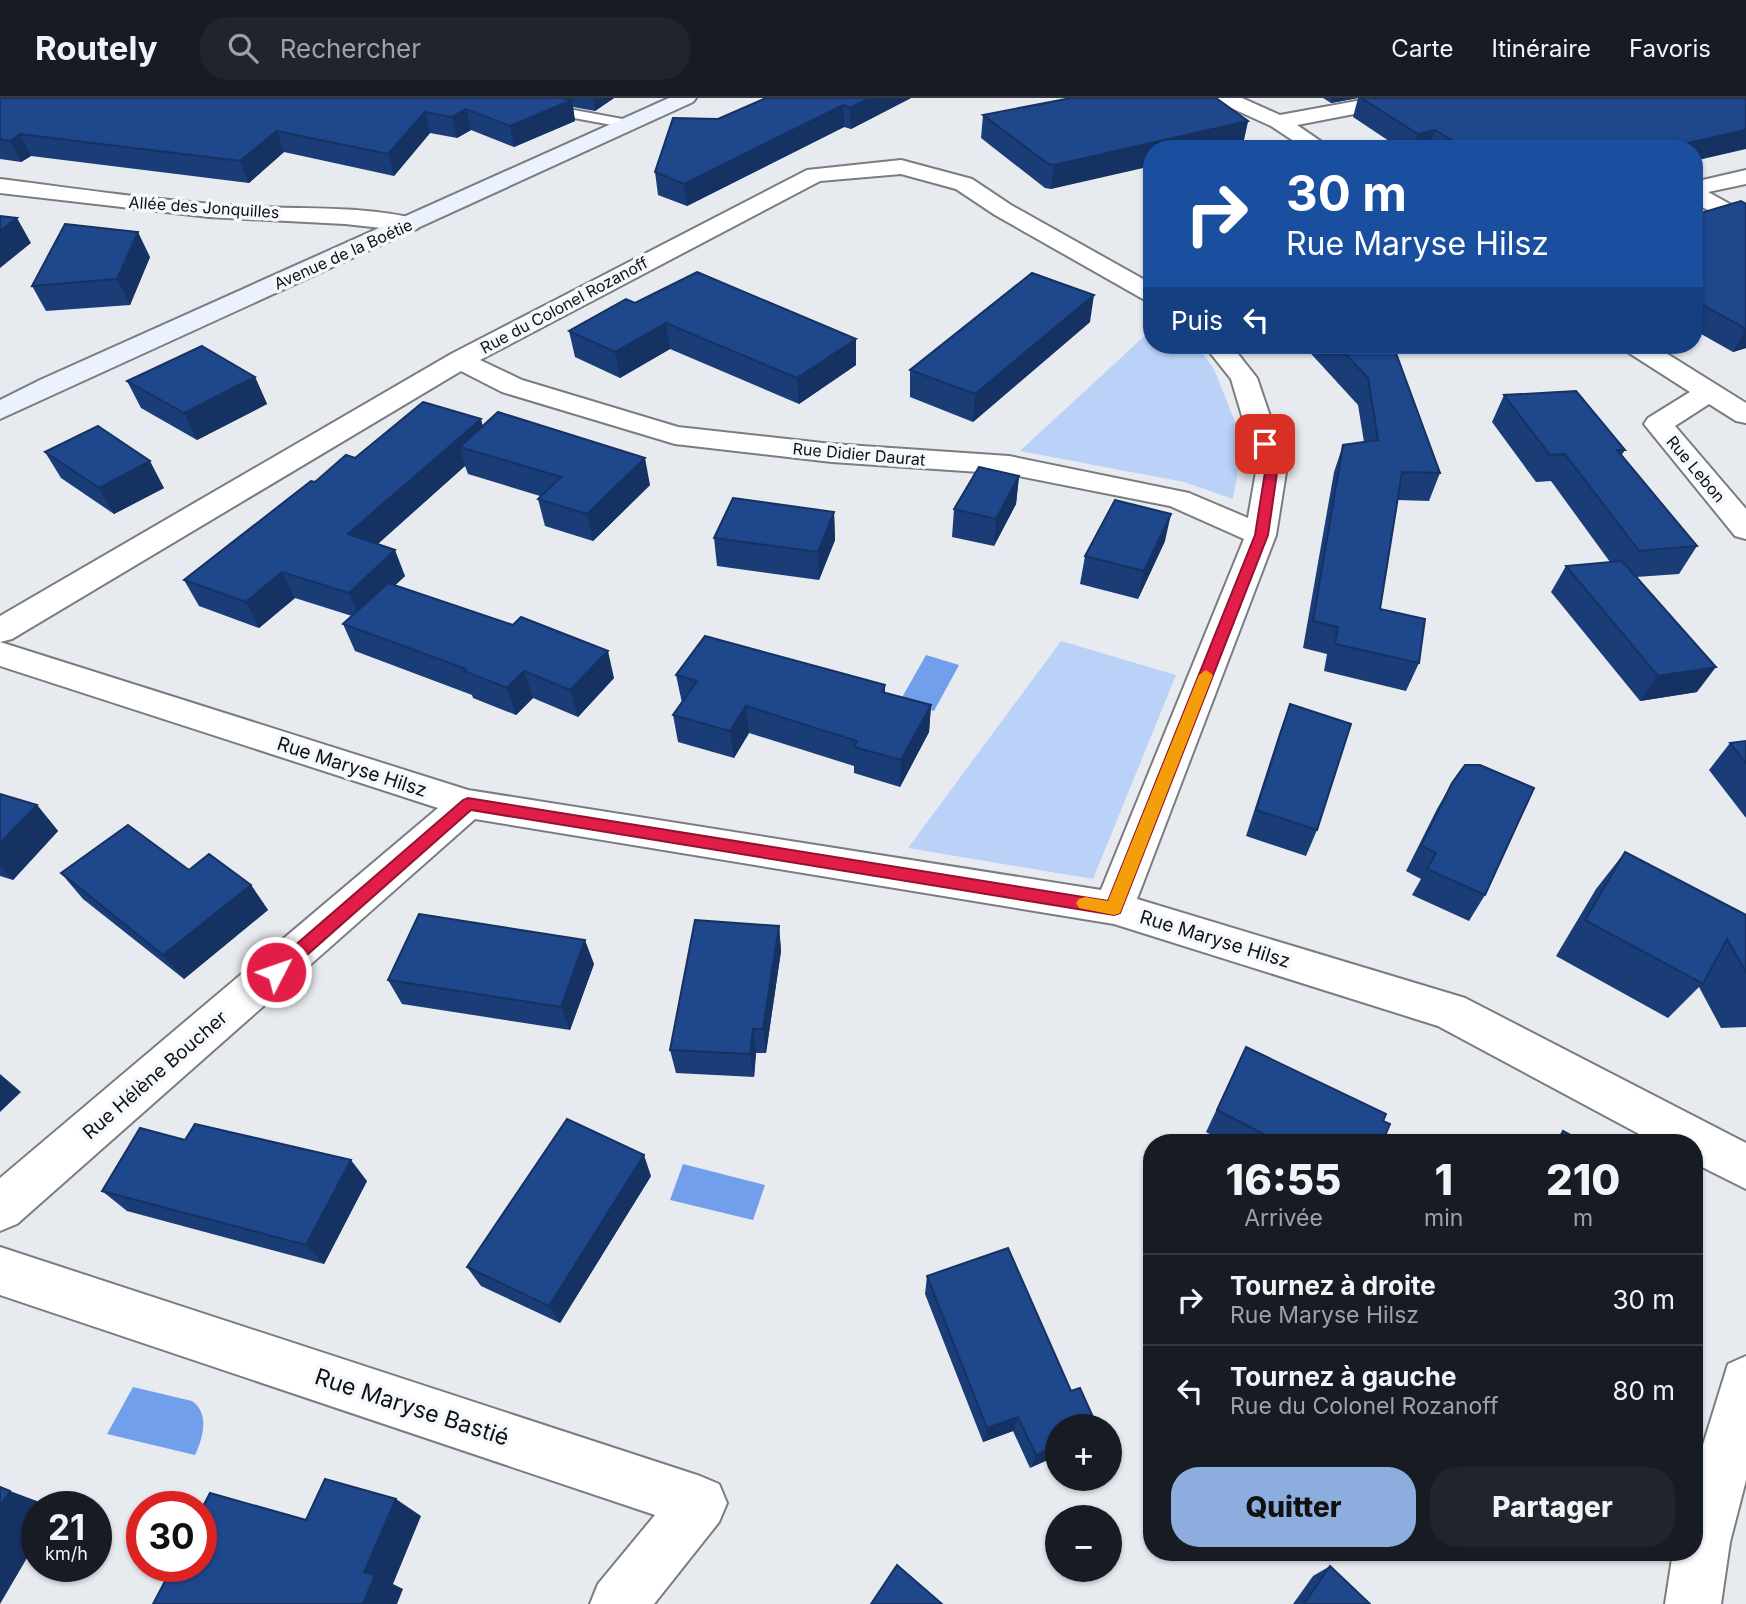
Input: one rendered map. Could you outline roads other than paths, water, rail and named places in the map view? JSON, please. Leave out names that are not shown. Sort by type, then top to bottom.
[{"type":"main road","name":"Avenue de la Boétie","points":[[0,411],[686,98]]},
{"type":"street","points":[[1225,98],[1278,122],[1307,140]]},
{"type":"street","points":[[1278,122],[1406,98]]},
{"type":"street","name":"Rue du Colonel Rozanoff","points":[[0,631],[460,360],[815,175],[901,167],[964,184],[1003,210],[1143,289]]},
{"type":"street","points":[[1703,189],[1746,177]]},
{"type":"street","name":"Allée des Jonquilles","points":[[0,186],[205,210],[356,217],[409,224]]},
{"type":"street","points":[[1703,197],[1746,222]]},
{"type":"street","points":[[1114,908],[1261,535],[1272,466],[1244,379],[1224,354]]},
{"type":"street","points":[[1649,354],[1746,415]]},
{"type":"street","name":"Rue Didier Daurat","points":[[460,360],[512,386],[675,435],[832,453],[1009,465],[1178,499],[1261,535]]},
{"type":"street","name":"Rue Lebon","points":[[1709,392],[1658,424],[1746,529]]},
{"type":"street","name":"Rue Maryse Hilsz","points":[[0,654],[468,804],[1114,908],[1450,1011],[1683,1134]]},
{"type":"street","name":"Rue Hélène Boucher","points":[[0,1208],[468,804]]},
{"type":"street","name":"Rue Maryse Hilsz","points":[[1703,1144],[1746,1167]]},
{"type":"street","name":"Rue Maryse Bastié","points":[[0,1271],[700,1503],[618,1604]]},
{"type":"street","points":[[1703,1538],[1746,1382]]},
{"type":"street","points":[[1693,1604],[1699,1561]]},
{"type":"lane","points":[[488,98],[628,124]]},
{"type":"water","points":[[926,655],[959,665],[934,711],[900,701]]},
{"type":"water","points":[[683,1164],[765,1185],[753,1220],[670,1200]]},
{"type":"water","points":[[133,1387],[192,1401],[198,1406],[203,1426],[195,1455],[107,1434]]}]
